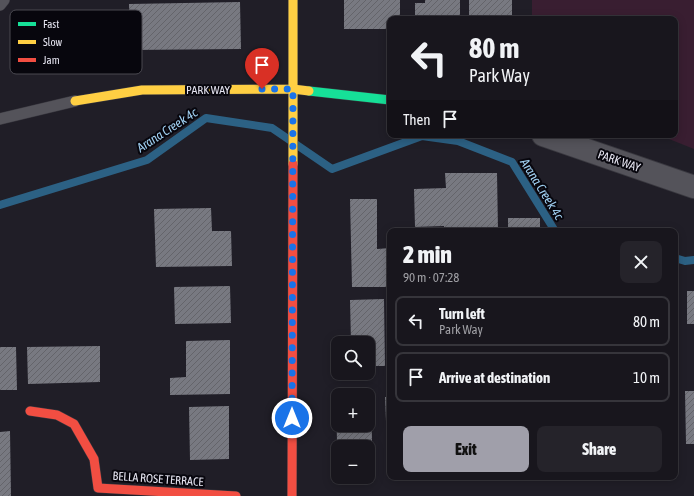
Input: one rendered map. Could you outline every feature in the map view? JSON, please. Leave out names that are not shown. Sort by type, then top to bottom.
[{"type":"street","points":[[292,496],[293,0]]},
{"type":"street","name":"PARK WAY","points":[[75,101],[142,90],[293,89],[387,100]]},
{"type":"street","name":"PARK WAY","points":[[552,138],[694,187]]},
{"type":"street","name":"BELLA ROSE TERRACE","points":[[30,411],[57,415],[74,424],[94,460],[98,488],[236,496]]},
{"type":"lane","points":[[0,5],[4,0]]},
{"type":"lane","points":[[0,119],[75,101]]},
{"type":"shaded area","points":[[532,0],[694,0],[694,149],[666,138],[678,138],[678,16],[532,16]]},
{"type":"building","points":[[344,0],[400,0],[400,16],[387,16],[387,29],[344,29]]},
{"type":"building","points":[[425,0],[460,0],[460,16],[415,16],[415,3],[425,3]]},
{"type":"building","points":[[469,0],[512,0],[512,16],[469,16]]},
{"type":"building","points":[[240,2],[241,49],[142,50],[142,10],[129,10],[129,4]]},
{"type":"building","points":[[445,173],[497,173],[498,228],[444,228],[444,226],[415,227],[414,189],[446,188]]},
{"type":"building","points":[[350,199],[377,199],[377,249],[387,248],[387,287],[352,287]]},
{"type":"building","points":[[211,208],[212,231],[231,231],[232,266],[156,267],[154,209]]},
{"type":"building","points":[[508,218],[540,218],[540,228],[508,228]]},
{"type":"building","points":[[230,286],[231,323],[175,324],[174,287]]},
{"type":"building","points":[[687,291],[694,291],[694,324],[687,324]]},
{"type":"building","points":[[384,299],[385,366],[375,366],[375,336],[351,336],[350,300]]},
{"type":"building","points":[[230,340],[230,394],[170,395],[170,378],[186,377],[186,341]]},
{"type":"building","points":[[100,346],[100,382],[28,384],[27,347]]},
{"type":"building","points":[[0,347],[16,347],[17,390],[0,390]]},
{"type":"building","points":[[678,350],[679,350],[678,372]]},
{"type":"building","points":[[685,391],[694,391],[694,444],[686,444]]},
{"type":"building","points":[[385,397],[387,397],[387,421]]},
{"type":"building","points":[[229,406],[229,459],[190,460],[189,407]]},
{"type":"building","points":[[10,431],[11,496],[0,496],[0,432]]},
{"type":"building","points":[[337,432],[372,432],[372,440],[337,440]]},
{"type":"waterway","name":"Arana Creek 4c","points":[[0,205],[147,160],[206,118],[272,128],[332,169],[417,138]]},
{"type":"waterway","name":"Arana Creek 4c","points":[[436,138],[458,141],[512,162],[553,228]]},
{"type":"waterway","name":"Arana Creek 4c","points":[[678,259],[685,261],[694,260]]},
{"type":"traffic: fast","points":[[309,91],[387,100]]},
{"type":"traffic: slow","points":[[293,0],[293,164]]},
{"type":"traffic: slow","points":[[75,101],[142,90],[293,89],[309,91]]},
{"type":"traffic: jam","points":[[292,496],[293,164]]},
{"type":"traffic: jam","points":[[30,411],[57,415],[74,424],[94,459],[98,488],[236,496]]},
{"type":"route","points":[[262,89],[293,89],[292,418]]}]
